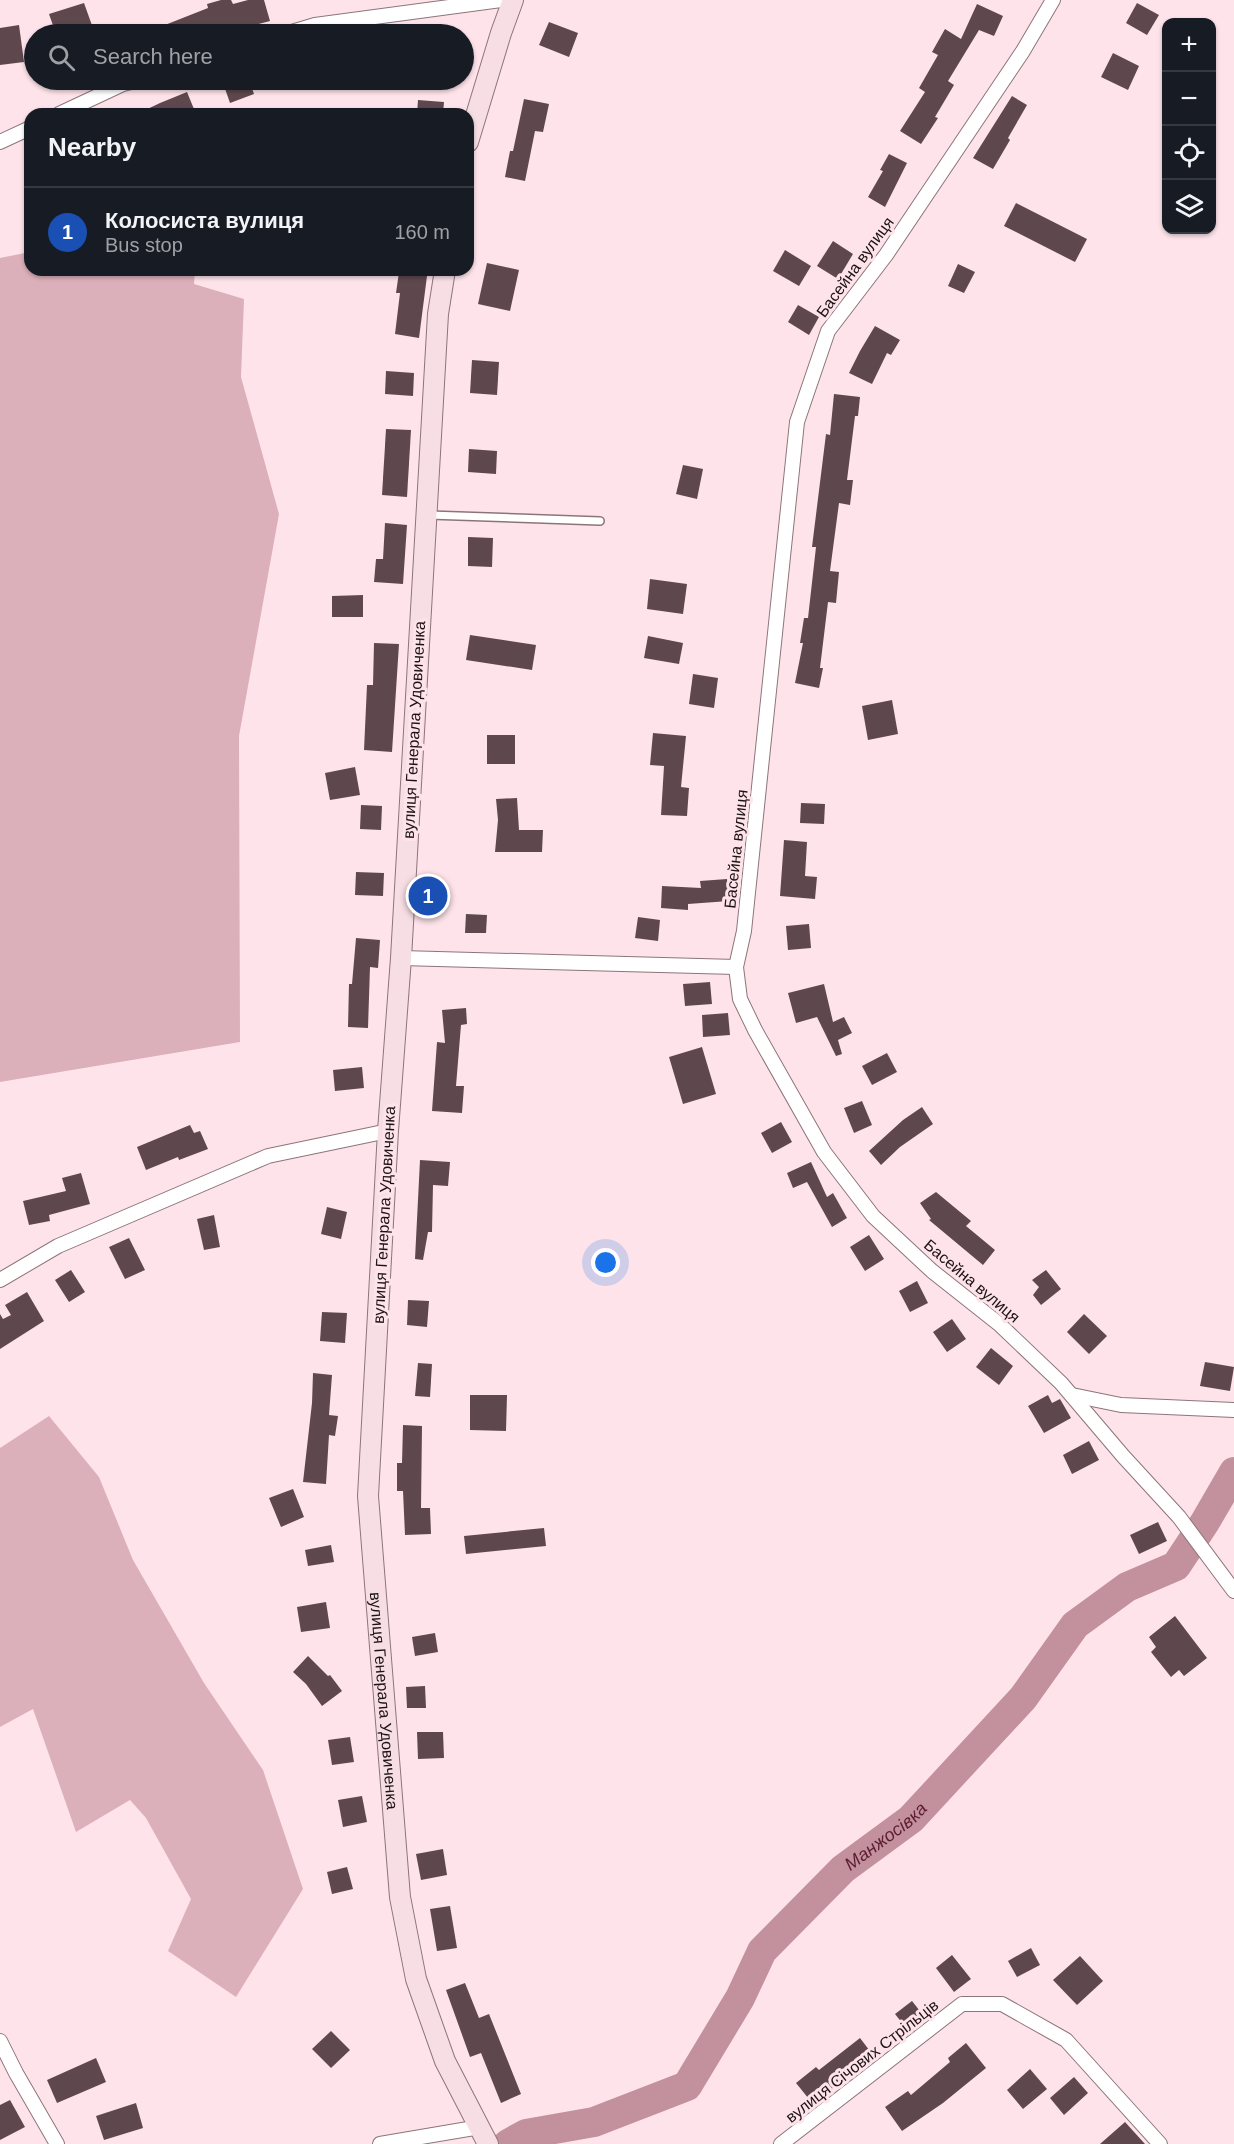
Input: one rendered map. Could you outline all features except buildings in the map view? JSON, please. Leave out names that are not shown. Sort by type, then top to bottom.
[{"type":"main road","points":[[474,122],[513,0]]},
{"type":"main road","name":"вулиця Генерала Удовиченка","points":[[444,276],[438,314],[368,1496],[400,1898],[416,1979],[446,2061],[484,2136]]},
{"type":"street","points":[[322,24],[501,0]]},
{"type":"street","name":"Басейна вулиця","points":[[1053,0],[1023,51],[886,255],[828,332],[797,422],[744,931],[736,967],[740,999],[750,1020],[824,1152],[873,1216],[932,1270],[999,1324],[1061,1383],[1179,1517],[1234,1591]]},
{"type":"street","points":[[72,108],[110,90]]},
{"type":"street","points":[[0,142],[24,131]]},
{"type":"street","points":[[401,958],[736,967]]},
{"type":"street","points":[[0,1280],[58,1246],[268,1156],[388,1131]]},
{"type":"street","points":[[1072,1395],[1121,1405],[1234,1410]]},
{"type":"street","name":"вулиця Січових Стрільців","points":[[781,2144],[962,2004],[1002,2004],[1066,2040],[1160,2144]]},
{"type":"street","points":[[0,2041],[57,2144]]},
{"type":"street","points":[[380,2144],[484,2136]]},
{"type":"lane","points":[[427,515],[600,521]]},
{"type":"shaded area","points":[[24,253],[24,276],[195,276],[194,284],[244,299],[241,377],[279,514],[239,736],[240,1042],[0,1082],[0,258]]},
{"type":"shaded area","points":[[49,1416],[99,1477],[133,1560],[204,1683],[263,1770],[303,1889],[236,1997],[168,1951],[191,1899],[146,1818],[130,1800],[76,1832],[33,1709],[0,1727],[0,1448]]},
{"type":"waterway","name":"Манжосівка","points":[[508,2144],[526,2134],[594,2122],[687,2086],[740,1998],[762,1951],[843,1869],[911,1819],[1023,1698],[1075,1625],[1127,1587],[1176,1566],[1234,1472]]},
{"type":"place","name":"Колосиста вулиця","points":[[428,896]]}]
